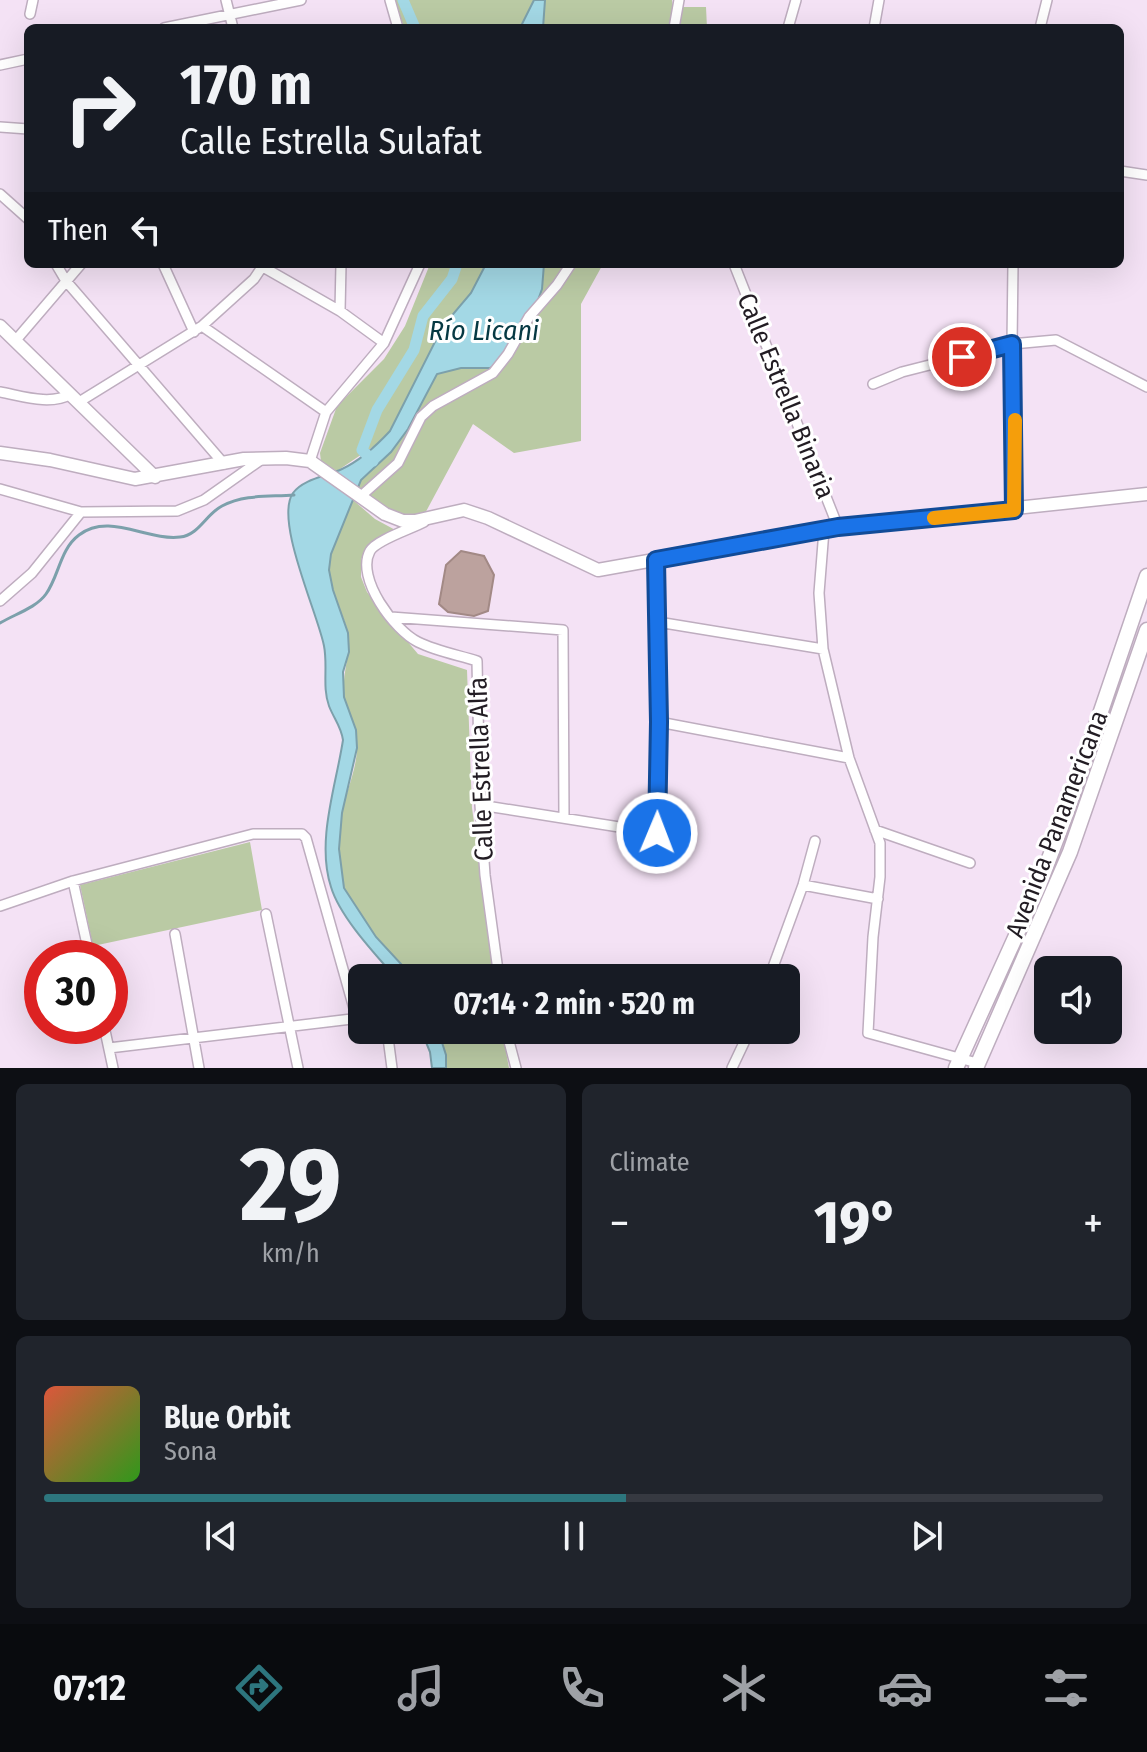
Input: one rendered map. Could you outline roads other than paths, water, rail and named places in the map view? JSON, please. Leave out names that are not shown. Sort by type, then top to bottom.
[{"type":"main road","name":"Avenida Panamericana","points":[[958,1063],[1039,885],[1147,576]]},
{"type":"main road","name":"Avenida Panamericana","points":[[976,1066],[1035,938],[1070,852],[1147,630]]},
{"type":"street","points":[[30,14],[33,0]]},
{"type":"street","points":[[226,0],[232,24]]},
{"type":"street","points":[[183,24],[301,0]]},
{"type":"street","points":[[390,0],[397,24]]},
{"type":"street","points":[[675,24],[679,0]]},
{"type":"street","points":[[789,24],[796,0]]},
{"type":"street","points":[[875,24],[879,0]]},
{"type":"street","points":[[1041,24],[1047,0]]},
{"type":"street","points":[[0,65],[24,60]]},
{"type":"street","points":[[0,127],[24,129]]},
{"type":"street","points":[[1124,172],[1147,175]]},
{"type":"street","points":[[0,194],[24,215]]},
{"type":"street","points":[[58,268],[66,281],[224,464]]},
{"type":"street","points":[[9,337],[77,268]]},
{"type":"street","points":[[165,268],[198,329],[326,412]]},
{"type":"street","points":[[0,392],[51,400],[75,398],[139,367],[198,329],[254,279],[262,268]]},
{"type":"street","points":[[266,268],[340,311],[384,343]]},
{"type":"street","points":[[340,311],[341,268]]},
{"type":"street","points":[[316,464],[326,412],[384,343],[418,268]]},
{"type":"street","points":[[359,494],[398,463],[421,417],[433,406],[493,373],[529,317],[568,268]]},
{"type":"street","name":"Calle Estrella Binaria","points":[[736,268],[838,527]]},
{"type":"street","points":[[1013,268],[1014,510]]},
{"type":"street","points":[[0,326],[155,477]]},
{"type":"street","points":[[873,384],[902,372],[1012,344],[1056,340],[1147,387]]},
{"type":"street","points":[[0,453],[50,460],[121,477],[155,477],[264,458],[316,464],[385,514],[403,521],[434,517],[455,510],[473,512],[598,570],[838,527],[1147,494]]},
{"type":"street","points":[[0,489],[81,512],[177,511],[192,507],[264,458]]},
{"type":"street","points":[[0,601],[32,573],[81,512]]},
{"type":"street","name":"Calle Estrella Alfa","points":[[434,517],[375,545],[367,561],[370,583],[372,591],[391,617],[416,642],[477,661],[480,805],[485,875],[497,964]]},
{"type":"street","name":"Calle Estrella Binaria","points":[[824,530],[819,593],[823,649],[849,758],[880,843],[868,1033],[958,1063]]},
{"type":"street","points":[[480,805],[657,833],[659,722],[656,560]]},
{"type":"street","points":[[391,617],[563,630],[564,817]]},
{"type":"street","points":[[658,622],[823,649]]},
{"type":"street","points":[[659,722],[849,758]]},
{"type":"street","points":[[875,830],[970,863]]},
{"type":"street","points":[[0,906],[73,881],[253,834],[302,834],[306,838],[348,978]]},
{"type":"street","points":[[774,964],[803,885],[815,841]]},
{"type":"street","points":[[73,881],[86,940]]},
{"type":"street","points":[[803,885],[878,899]]},
{"type":"street","points":[[266,914],[298,1068]]},
{"type":"street","points":[[175,934],[199,1068]]},
{"type":"street","points":[[109,1048],[348,1019]]},
{"type":"street","points":[[108,1044],[113,1068]]},
{"type":"street","points":[[389,1044],[392,1068]]},
{"type":"street","points":[[510,1044],[516,1068]]},
{"type":"street","points":[[732,1068],[743,1044]]},
{"type":"street","points":[[958,1063],[976,1066]]},
{"type":"water","points":[[534,0],[545,0],[543,24],[522,24]]},
{"type":"water","name":"Río Licani","points":[[484,268],[544,268],[542,289],[534,311],[504,362],[490,368],[461,368],[437,374],[408,429],[391,452],[361,480],[331,554],[329,570],[333,590],[348,633],[349,652],[343,672],[344,697],[356,730],[357,748],[342,813],[339,849],[344,888],[376,937],[401,964],[384,964],[342,910],[331,887],[327,869],[326,832],[343,740],[327,699],[324,646],[293,545],[289,506],[297,488],[348,466],[390,431],[443,326],[471,293]]},
{"type":"water","points":[[427,1044],[442,1044],[446,1068],[432,1068]]},
{"type":"waterway","points":[[403,0],[413,24]]},
{"type":"waterway","points":[[373,461],[362,450],[377,410],[414,350],[423,316],[452,279],[456,268]]},
{"type":"waterway","points":[[0,623],[42,599],[68,548],[79,535],[91,529],[115,527],[180,537],[192,532],[216,510],[231,502],[294,495]]}]
